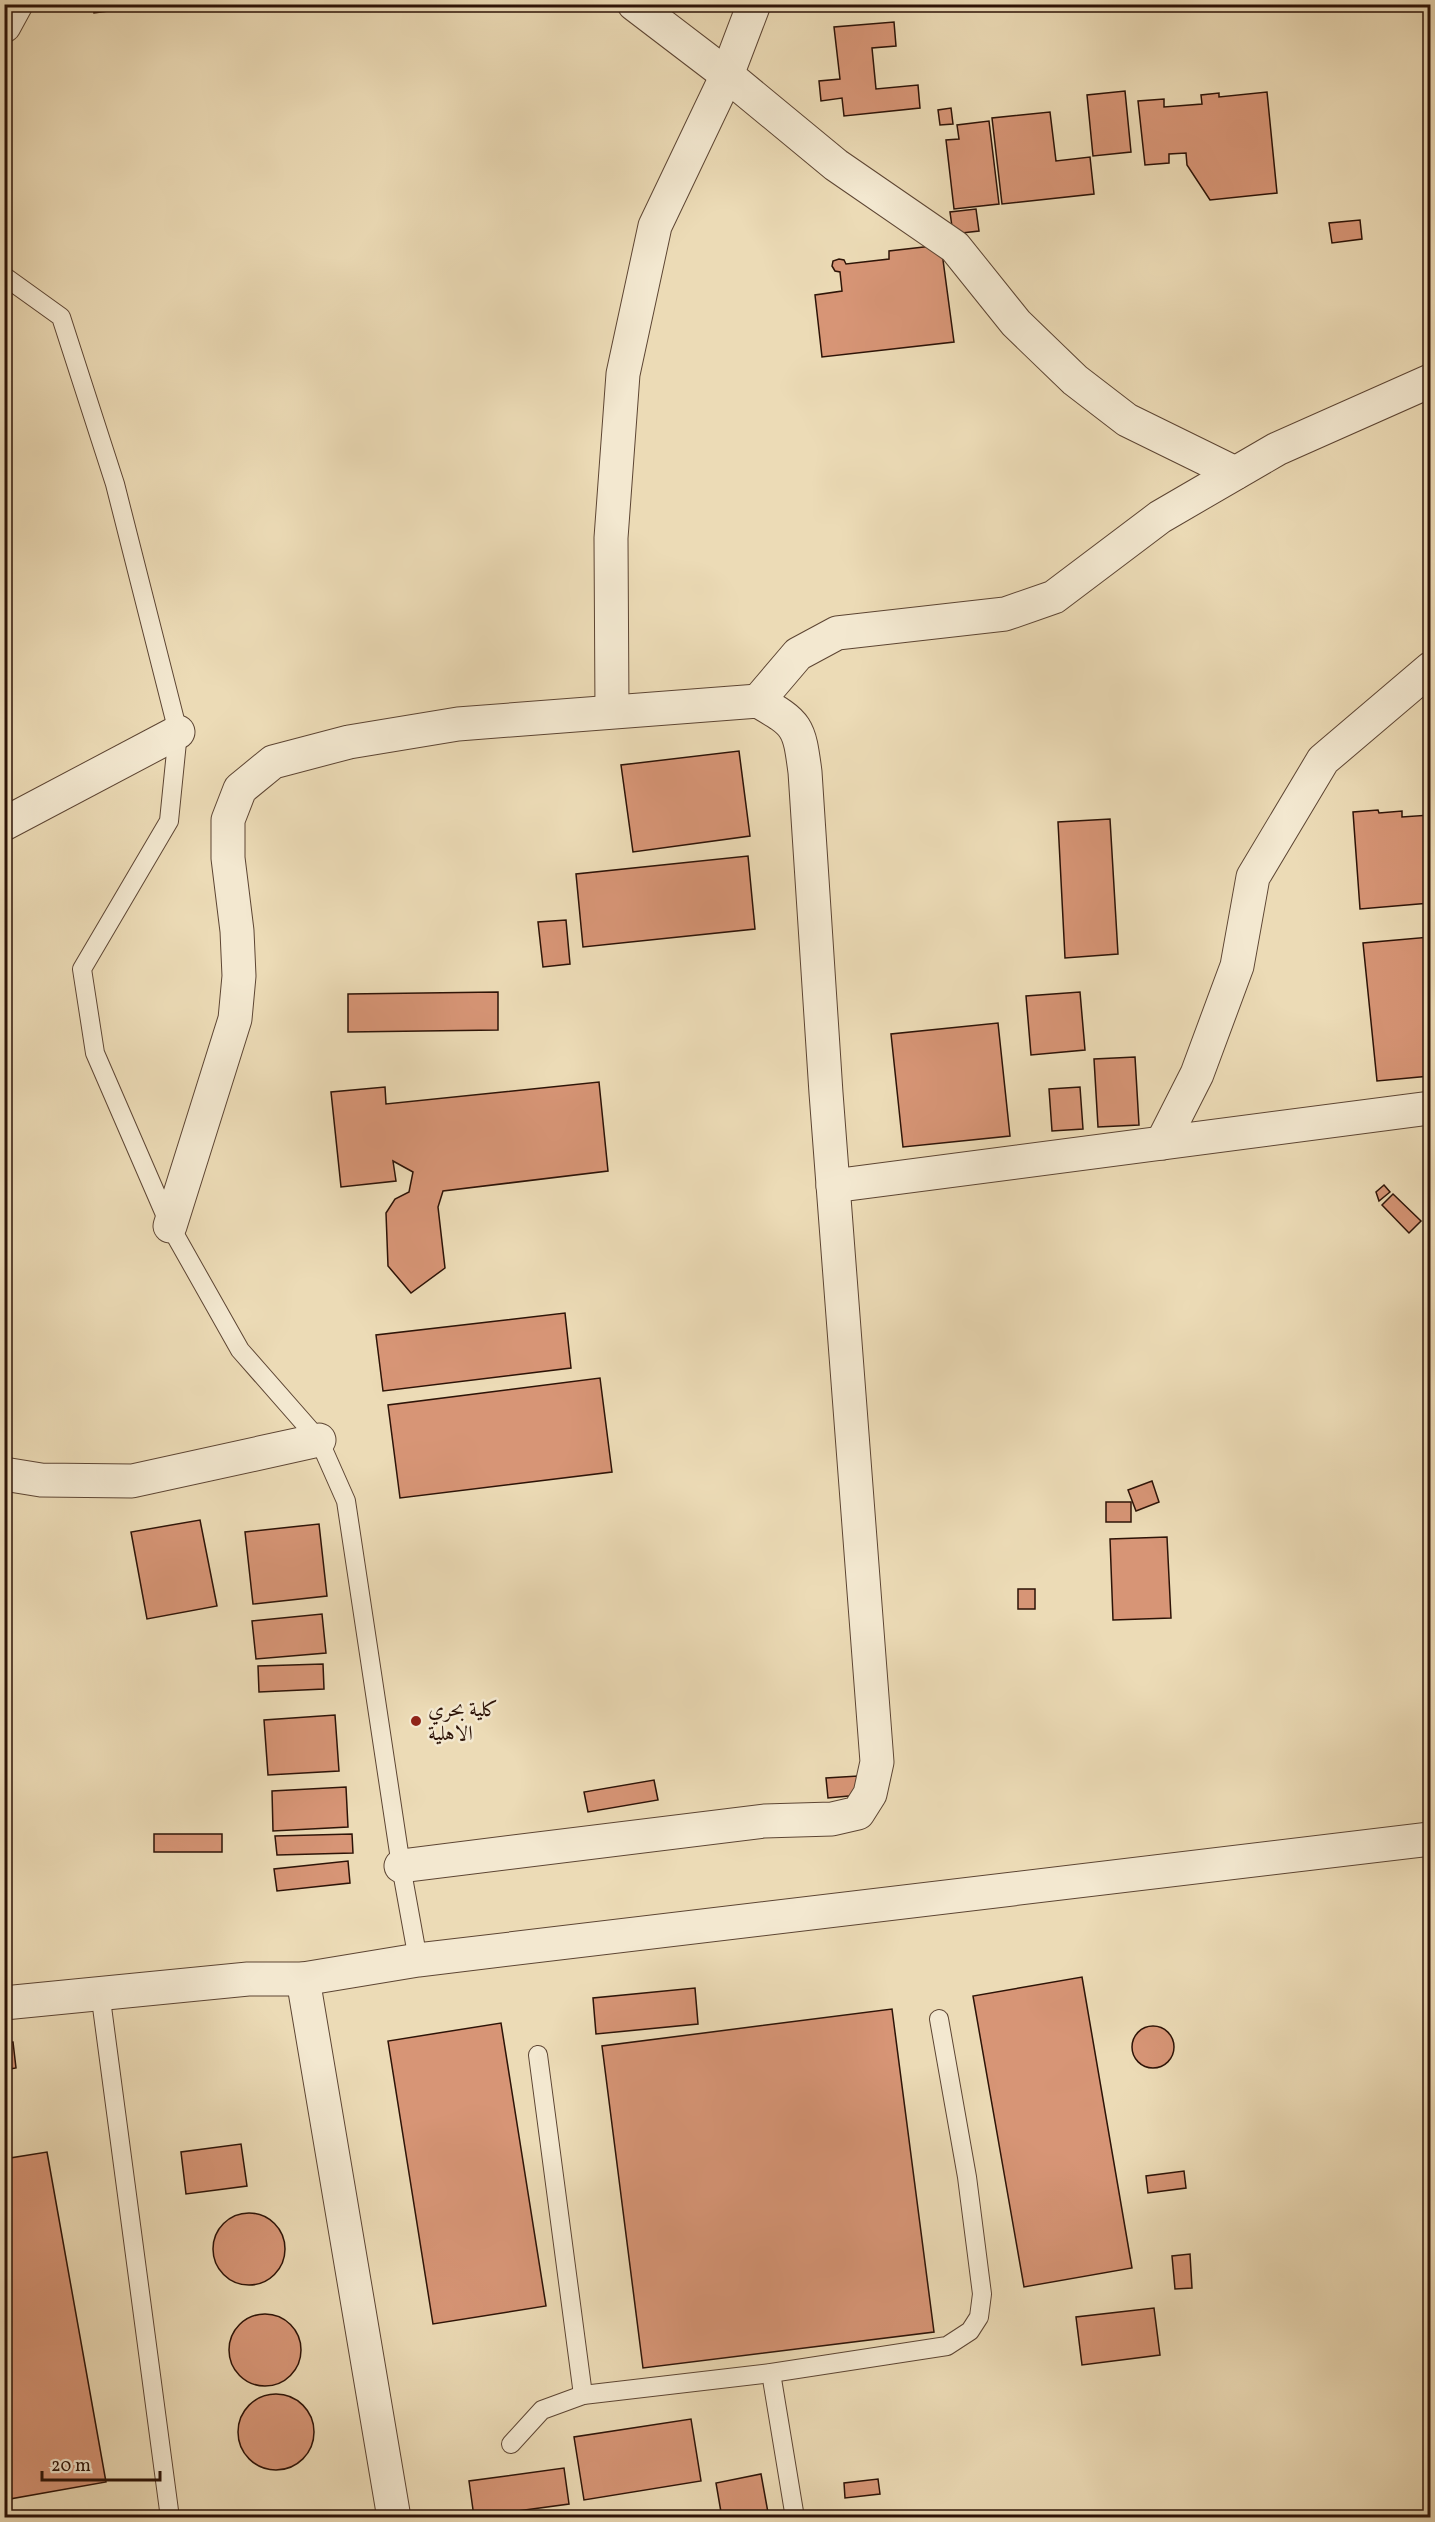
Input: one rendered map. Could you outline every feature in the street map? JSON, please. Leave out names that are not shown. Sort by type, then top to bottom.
[{"type":"street","points":[[4,26],[16,4]]},
{"type":"street","points":[[634,4],[727,75],[836,165],[955,247],[1016,323],[1075,380],[1127,420],[1235,473]]},
{"type":"street","points":[[612,711],[611,538],[623,374],[655,226],[727,75],[754,4]]},
{"type":"street","points":[[758,701],[798,654],[837,633],[1005,614],[1054,597],[1160,517],[1277,448],[1431,381]]},
{"type":"street","points":[[1162,1143],[1197,1074],[1237,966],[1253,877],[1323,760],[1431,669]]},
{"type":"street","points":[[170,1226],[235,1019],[239,976],[237,931],[228,858],[228,820],[240,789],[273,762],[349,742],[458,724],[758,701],[788,718],[801,740],[877,1762],[870,1794],[858,1814],[832,1819],[764,1821],[401,1866]]},
{"type":"street","points":[[4,824],[178,732]]},
{"type":"street","points":[[833,1186],[1431,1108]]},
{"type":"street","points":[[4,1474],[41,1480],[132,1481],[319,1440]]},
{"type":"street","points":[[4,2003],[248,1979],[303,1979],[418,1960],[1431,1839]]},
{"type":"street","points":[[303,1979],[394,2517]]},
{"type":"lane","points":[[4,276],[61,318],[115,484],[178,732],[169,821],[82,969],[95,1053],[170,1226],[240,1350],[319,1440],[346,1501],[401,1866],[418,1960]]},
{"type":"lane","points":[[99,1992],[170,2517]]},
{"type":"lane","points":[[511,2444],[542,2410],[583,2395],[771,2373],[947,2346],[970,2331],[979,2317],[982,2294],[967,2177],[939,2019]]},
{"type":"lane","points":[[538,2055],[583,2395]]},
{"type":"lane","points":[[771,2373],[795,2517]]},
{"type":"building","points":[[93,4],[154,4],[154,5],[94,13]]},
{"type":"building","points":[[894,22],[896,46],[872,48],[876,89],[918,85],[920,108],[844,116],[842,98],[821,101],[819,81],[840,79],[834,27]]},
{"type":"building","points":[[1125,91],[1131,152],[1093,156],[1087,95]]},
{"type":"building","points":[[1267,92],[1277,193],[1210,200],[1187,165],[1186,153],[1169,154],[1169,163],[1145,165],[1138,101],[1164,99],[1164,107],[1202,104],[1201,95],[1219,93],[1219,97]]},
{"type":"building","points":[[951,108],[953,124],[940,125],[938,110]]},
{"type":"building","points":[[1050,112],[1056,161],[1090,157],[1094,194],[1002,204],[992,118]]},
{"type":"building","points":[[989,121],[999,204],[954,209],[946,140],[959,139],[957,125]]},
{"type":"building","points":[[976,209],[979,231],[953,234],[950,212]]},
{"type":"building","points":[[1360,220],[1362,239],[1332,243],[1329,223]]},
{"type":"building","points":[[941,245],[954,342],[822,357],[815,295],[842,291],[840,272],[835,271],[832,266],[833,261],[844,260],[846,264],[889,259],[889,251]]},
{"type":"building","points":[[739,751],[750,836],[633,852],[621,765]]},
{"type":"building","points":[[1378,810],[1379,813],[1402,811],[1402,817],[1430,815],[1430,903],[1360,909],[1353,812]]},
{"type":"building","points":[[1110,819],[1118,954],[1065,958],[1058,822]]},
{"type":"building","points":[[748,856],[755,929],[583,947],[576,874]]},
{"type":"building","points":[[566,920],[570,964],[543,967],[538,922]]},
{"type":"building","points":[[1430,937],[1430,1076],[1377,1081],[1363,943]]},
{"type":"building","points":[[498,992],[498,1030],[348,1032],[348,994]]},
{"type":"building","points":[[1080,992],[1085,1050],[1031,1055],[1026,996]]},
{"type":"building","points":[[998,1023],[1010,1136],[903,1147],[891,1034]]},
{"type":"building","points":[[1135,1057],[1139,1125],[1098,1127],[1094,1059]]},
{"type":"building","points":[[599,1082],[608,1171],[443,1191],[438,1207],[445,1268],[411,1293],[388,1266],[386,1213],[395,1199],[409,1192],[413,1172],[393,1161],[396,1181],[341,1187],[331,1092],[385,1087],[386,1104]]},
{"type":"building","points":[[1080,1087],[1083,1129],[1052,1131],[1049,1089]]},
{"type":"building","points":[[1384,1185],[1390,1192],[1379,1201],[1376,1192]]},
{"type":"building","points":[[1393,1194],[1421,1221],[1409,1233],[1382,1205]]},
{"type":"building","points":[[565,1313],[571,1368],[383,1391],[376,1335]]},
{"type":"building","points":[[600,1378],[612,1472],[400,1498],[388,1405]]},
{"type":"building","points":[[1428,1461],[1430,1461],[1430,1488]]},
{"type":"building","points":[[1152,1481],[1159,1502],[1136,1511],[1128,1490]]},
{"type":"building","points":[[1106,1502],[1131,1502],[1131,1522],[1106,1522]]},
{"type":"building","points":[[200,1520],[217,1606],[147,1619],[131,1532]]},
{"type":"building","points":[[319,1524],[327,1596],[253,1604],[245,1532]]},
{"type":"building","points":[[1167,1537],[1171,1618],[1113,1620],[1110,1539]]},
{"type":"building","points":[[1018,1589],[1035,1589],[1035,1609],[1018,1609]]},
{"type":"building","points":[[322,1614],[326,1653],[256,1659],[252,1621]]},
{"type":"building","points":[[323,1664],[324,1689],[259,1692],[258,1666]]},
{"type":"building","points":[[335,1715],[339,1771],[268,1775],[264,1720]]},
{"type":"building","points":[[858,1776],[859,1795],[828,1798],[826,1778]]},
{"type":"building","points":[[654,1780],[658,1800],[588,1812],[584,1792]]},
{"type":"building","points":[[346,1787],[348,1827],[273,1831],[272,1791]]},
{"type":"building","points":[[154,1834],[222,1834],[222,1852],[154,1852]]},
{"type":"building","points":[[352,1834],[353,1853],[277,1855],[275,1836]]},
{"type":"building","points":[[348,1861],[350,1883],[277,1891],[274,1869]]},
{"type":"building","points":[[1082,1977],[1132,2268],[1024,2287],[973,1996]]},
{"type":"building","points":[[695,1988],[698,2024],[596,2034],[593,1998]]},
{"type":"building","points":[[892,2009],[934,2332],[643,2368],[602,2046]]},
{"type":"building","points":[[501,2023],[546,2306],[433,2324],[388,2041]]},
{"type":"building","points":[[1153,2026],[1161,2027],[1168,2032],[1173,2039],[1173,2055],[1168,2062],[1161,2067],[1153,2068],[1145,2067],[1138,2062],[1133,2055],[1132,2047],[1133,2039],[1138,2032],[1145,2027]]},
{"type":"building","points":[[13,2042],[16,2068],[4,2070],[4,2043]]},
{"type":"building","points":[[241,2144],[247,2186],[186,2194],[181,2152]]},
{"type":"building","points":[[47,2152],[106,2482],[4,2500],[4,2159]]},
{"type":"building","points":[[1184,2171],[1186,2188],[1148,2193],[1146,2176]]},
{"type":"building","points":[[249,2213],[269,2219],[279,2229],[285,2249],[279,2269],[269,2279],[249,2285],[229,2279],[219,2269],[213,2249],[219,2229],[229,2219]]},
{"type":"building","points":[[1190,2254],[1192,2288],[1175,2289],[1172,2256]]},
{"type":"building","points":[[1154,2308],[1160,2355],[1082,2365],[1076,2317]]},
{"type":"building","points":[[265,2314],[285,2320],[295,2330],[301,2350],[295,2370],[285,2380],[265,2386],[245,2380],[235,2370],[229,2350],[235,2330],[245,2320]]},
{"type":"building","points":[[269,2394],[283,2394],[297,2400],[308,2411],[314,2425],[311,2447],[303,2459],[283,2470],[269,2470],[255,2464],[244,2453],[238,2439],[238,2425],[244,2411],[255,2400]]},
{"type":"building","points":[[691,2419],[701,2481],[584,2500],[574,2437]]},
{"type":"building","points":[[564,2468],[569,2504],[474,2517],[469,2481]]},
{"type":"building","points":[[761,2474],[769,2518],[722,2518],[716,2483]]},
{"type":"building","points":[[878,2479],[880,2494],[845,2498],[844,2483]]},
{"type":"place","name":"كلية بحري الاهلية","points":[[416,1721]]}]
